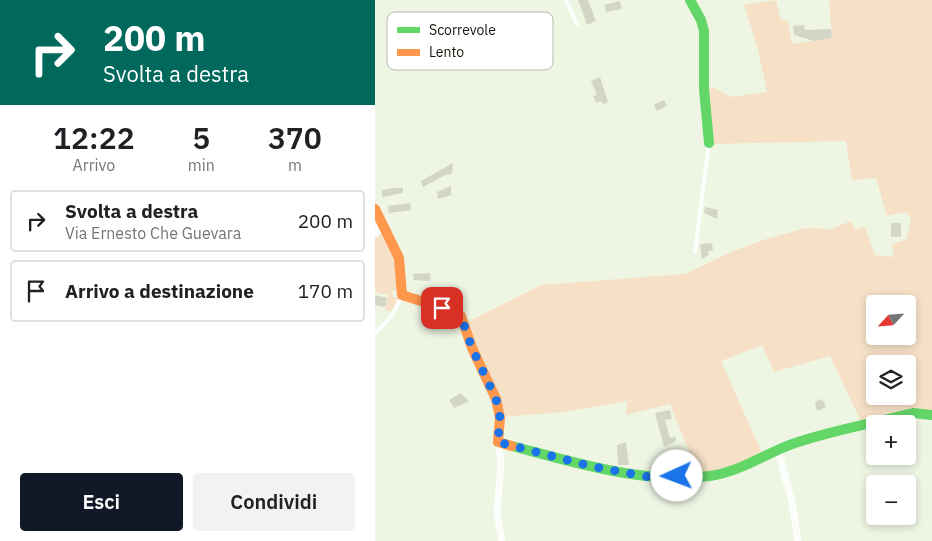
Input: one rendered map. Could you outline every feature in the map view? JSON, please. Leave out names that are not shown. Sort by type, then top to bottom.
[{"type":"street","points":[[690,0],[701,20],[704,31],[704,89],[709,143]]},
{"type":"street","points":[[375,209],[399,258],[402,295],[458,312],[472,348],[496,399],[500,418],[498,442],[501,462],[497,513],[502,541]]},
{"type":"street","points":[[375,234],[382,223]]},
{"type":"street","points":[[498,442],[590,466],[654,478],[710,476],[728,472],[804,440],[913,413],[932,416]]},
{"type":"street","points":[[778,450],[792,502],[798,541]]},
{"type":"lane","points":[[566,0],[577,24]]},
{"type":"lane","points":[[695,252],[709,143]]},
{"type":"lane","points":[[375,333],[387,323],[398,306],[402,295]]},
{"type":"shaded area","points":[[776,0],[781,20],[788,21],[792,44],[832,38],[829,0],[932,0],[932,413],[916,416],[866,415],[866,423],[862,424],[830,356],[774,372],[762,345],[721,361],[762,453],[727,470],[698,474],[670,404],[626,415],[627,401],[563,412],[503,417],[474,346],[467,322],[541,285],[685,274],[733,251],[766,239],[806,228],[831,229],[851,221],[855,230],[865,227],[875,255],[894,257],[892,244],[907,239],[911,217],[906,212],[887,216],[876,178],[852,180],[846,141],[713,144],[706,88],[715,88],[731,97],[767,92],[758,49],[744,5]]},
{"type":"shaded area","points":[[380,234],[385,235],[398,259],[399,290],[392,291],[393,297],[398,298],[391,312],[385,310],[388,295],[375,292],[375,238]]},
{"type":"building","points":[[578,0],[588,0],[596,21],[587,25]]},
{"type":"building","points":[[620,1],[622,9],[606,12],[604,5]]},
{"type":"building","points":[[804,25],[805,30],[831,29],[832,38],[814,41],[794,35],[793,26]]},
{"type":"building","points":[[600,77],[608,102],[603,104],[601,101],[596,103],[593,96],[597,95],[591,81]]},
{"type":"building","points":[[664,100],[667,106],[657,111],[654,105]]},
{"type":"building","points":[[453,163],[452,174],[445,175],[423,187],[421,181]]},
{"type":"building","points":[[451,186],[451,195],[438,199],[437,192]]},
{"type":"building","points":[[403,188],[403,193],[382,197],[382,190]]},
{"type":"building","points":[[410,203],[411,210],[389,213],[388,206]]},
{"type":"building","points":[[705,207],[718,210],[717,219],[704,213]]},
{"type":"building","points":[[891,223],[901,223],[901,237],[891,237]]},
{"type":"building","points":[[712,243],[713,250],[708,251],[709,255],[702,259],[700,244]]},
{"type":"building","points":[[430,273],[431,281],[414,280],[413,274]]},
{"type":"building","points":[[375,295],[387,298],[385,307],[375,305]]},
{"type":"building","points":[[461,393],[469,401],[454,408],[449,400]]},
{"type":"building","points":[[822,399],[826,407],[817,411],[815,402]]},
{"type":"building","points":[[670,410],[672,419],[665,420],[670,438],[675,436],[676,441],[664,447],[655,413]]},
{"type":"building","points":[[626,442],[629,465],[618,465],[617,445]]},
{"type":"traffic: fast","points":[[690,0],[701,20],[704,31],[704,89],[709,143]]},
{"type":"traffic: fast","points":[[512,446],[585,465],[634,475],[685,478],[710,476],[732,471],[784,447],[824,434],[913,413],[932,415]]},
{"type":"traffic: slow","points":[[375,209],[399,258],[402,295],[458,313],[461,316],[472,348],[496,399],[500,418],[498,442],[512,446]]},
{"type":"route","points":[[442,308],[458,312],[461,316],[472,348],[496,399],[500,418],[498,442],[506,446],[533,450],[547,456],[611,470],[654,478],[677,476]]}]
